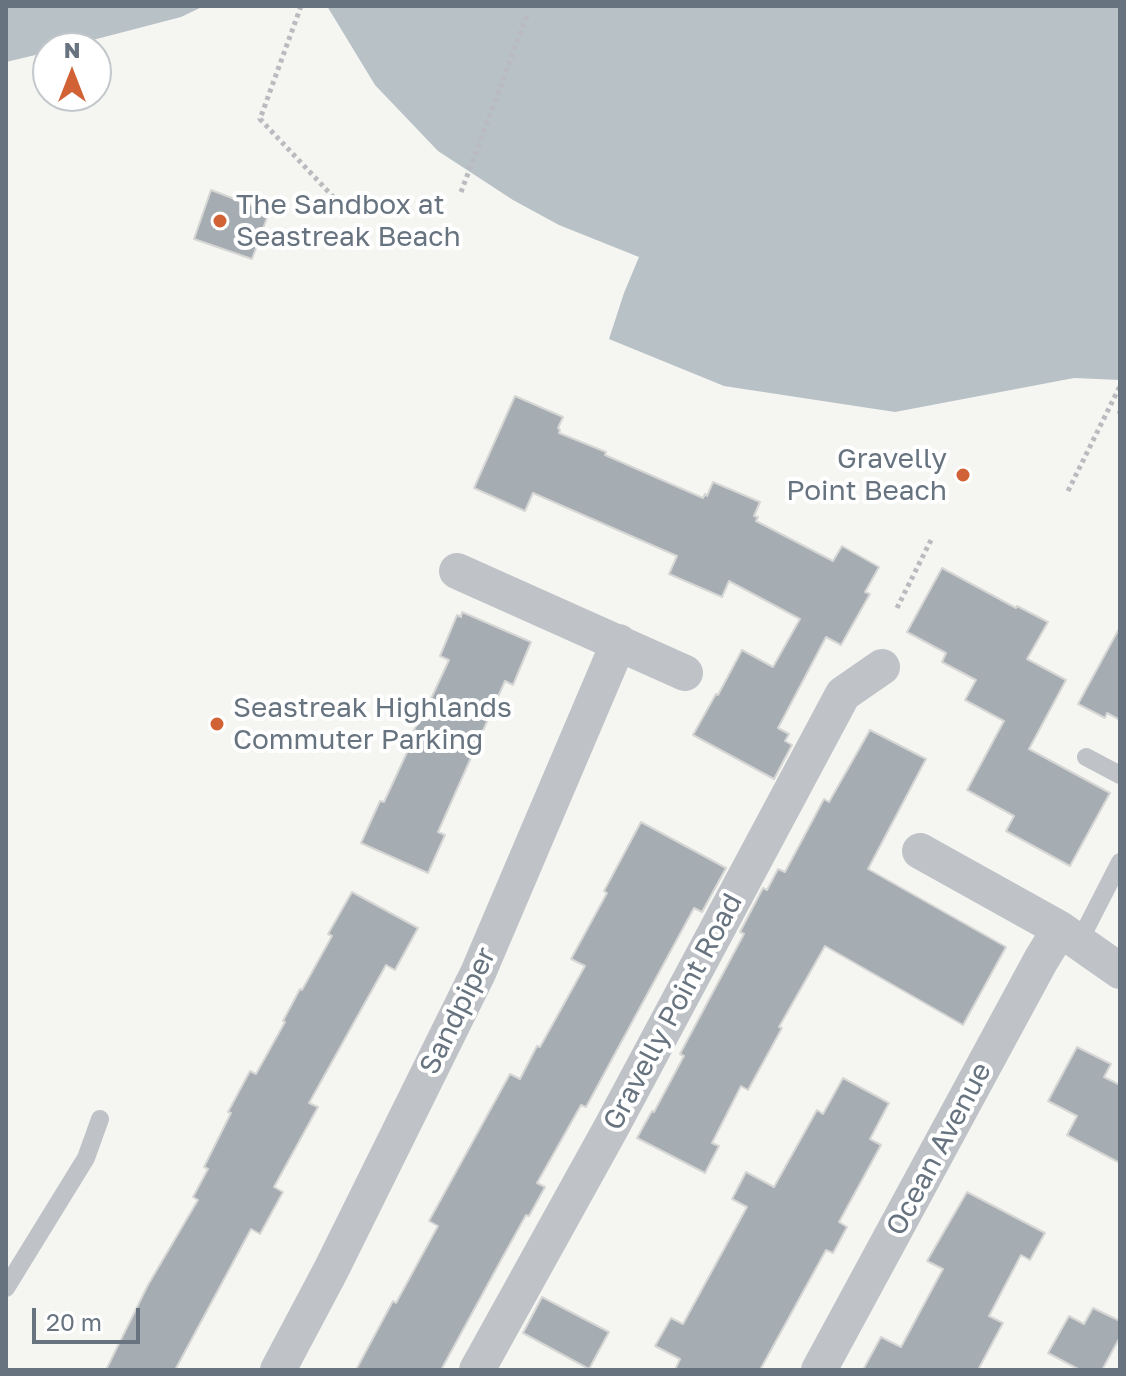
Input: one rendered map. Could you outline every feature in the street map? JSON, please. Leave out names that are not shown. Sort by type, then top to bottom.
[{"type":"street","points":[[457,571],[685,673]]},
{"type":"street","name":"Sandpiper","points":[[278,1370],[478,973],[619,642]]},
{"type":"street","name":"Gravelly Point Road","points":[[477,1370],[611,1128],[843,694],[882,667]]},
{"type":"street","points":[[920,851],[1069,936],[1120,971]]},
{"type":"street","name":"Ocean Avenue","points":[[819,1370],[1041,960],[1069,936]]},
{"type":"lane","points":[[1086,757],[1120,775]]},
{"type":"lane","points":[[1069,936],[1120,862]]},
{"type":"lane","points":[[6,1288],[86,1158],[100,1119]]},
{"type":"path","points":[[301,6],[260,119],[338,202]]},
{"type":"path","points":[[461,192],[528,13]]},
{"type":"path","points":[[1068,491],[1120,386]]},
{"type":"path","points":[[897,608],[932,538]]},
{"type":"shaded area","points":[[6,6],[204,6],[181,17],[112,35],[112,32],[32,32],[32,56],[6,62]]},
{"type":"shaded area","points":[[327,6],[1120,6],[1120,380],[1074,378],[895,412],[724,386],[609,339],[639,257],[559,225],[513,200],[438,151],[375,85]]},
{"type":"building","name":"The Sandbox at Seastreak Beach","points":[[211,190],[269,212],[252,259],[194,239]]},
{"type":"building","points":[[515,396],[563,417],[559,433],[606,452],[605,455],[703,498],[713,482],[760,502],[754,516],[758,517],[756,521],[833,561],[842,546],[879,567],[865,592],[870,594],[841,645],[826,637],[778,728],[789,734],[785,741],[792,745],[774,779],[693,735],[742,650],[773,667],[800,619],[729,581],[722,597],[669,574],[677,556],[533,493],[525,511],[474,488]]},
{"type":"building","points":[[942,568],[1048,622],[1027,659],[1066,680],[1029,749],[1110,793],[1070,866],[1006,831],[1014,816],[967,790],[1004,721],[965,700],[976,680],[942,662],[946,653],[907,632]]},
{"type":"building","points":[[462,612],[531,642],[513,685],[505,681],[438,832],[445,835],[428,873],[361,843],[380,801],[384,802],[410,746],[407,745],[449,660],[440,656],[457,615],[461,617]]},
{"type":"building","points":[[1120,627],[1120,720],[1107,713],[1105,718],[1078,704]]},
{"type":"building","points":[[870,730],[926,759],[868,869],[1006,947],[963,1025],[825,946],[748,1090],[741,1086],[712,1143],[719,1146],[705,1173],[637,1138],[684,1056],[680,1054],[744,934],[740,932],[763,888],[767,890],[778,869],[785,872],[824,799],[829,802]]},
{"type":"building","points":[[641,822],[726,868],[702,912],[694,908],[586,1107],[581,1105],[537,1183],[545,1187],[529,1216],[526,1215],[441,1370],[356,1370],[438,1226],[429,1221],[510,1074],[520,1079],[585,966],[571,959]]},
{"type":"building","points":[[352,892],[418,928],[395,970],[386,965],[309,1103],[318,1107],[274,1187],[283,1192],[260,1234],[251,1229],[175,1370],[106,1370],[148,1285],[198,1200],[193,1197],[208,1169],[204,1167],[231,1113],[228,1112],[250,1071],[256,1074],[300,989],[332,936],[328,934]]},
{"type":"building","points":[[1077,1047],[1111,1064],[1104,1077],[1120,1085],[1120,1163],[1067,1135],[1077,1116],[1048,1101]]},
{"type":"building","points":[[843,1078],[889,1103],[870,1139],[881,1145],[839,1222],[847,1227],[833,1253],[826,1250],[760,1370],[675,1370],[680,1359],[655,1346],[671,1318],[683,1324],[747,1207],[732,1199],[746,1172],[774,1187],[817,1110],[823,1114]]},
{"type":"building","points":[[967,1192],[1045,1233],[1030,1260],[1021,1255],[989,1316],[1003,1323],[978,1370],[863,1370],[881,1337],[901,1347],[943,1269],[927,1261]]},
{"type":"building","points":[[542,1297],[609,1332],[589,1369],[523,1333]]},
{"type":"building","points":[[1093,1308],[1120,1321],[1120,1337],[1102,1370],[1080,1370],[1048,1353],[1069,1316],[1084,1324]]},
{"type":"place","name":"The Sandbox at Seastreak Beach","points":[[220,221]]},
{"type":"place","name":"Gravelly Point Beach","points":[[963,475]]},
{"type":"place","name":"Seastreak Highlands Commuter Parking","points":[[217,724]]}]
